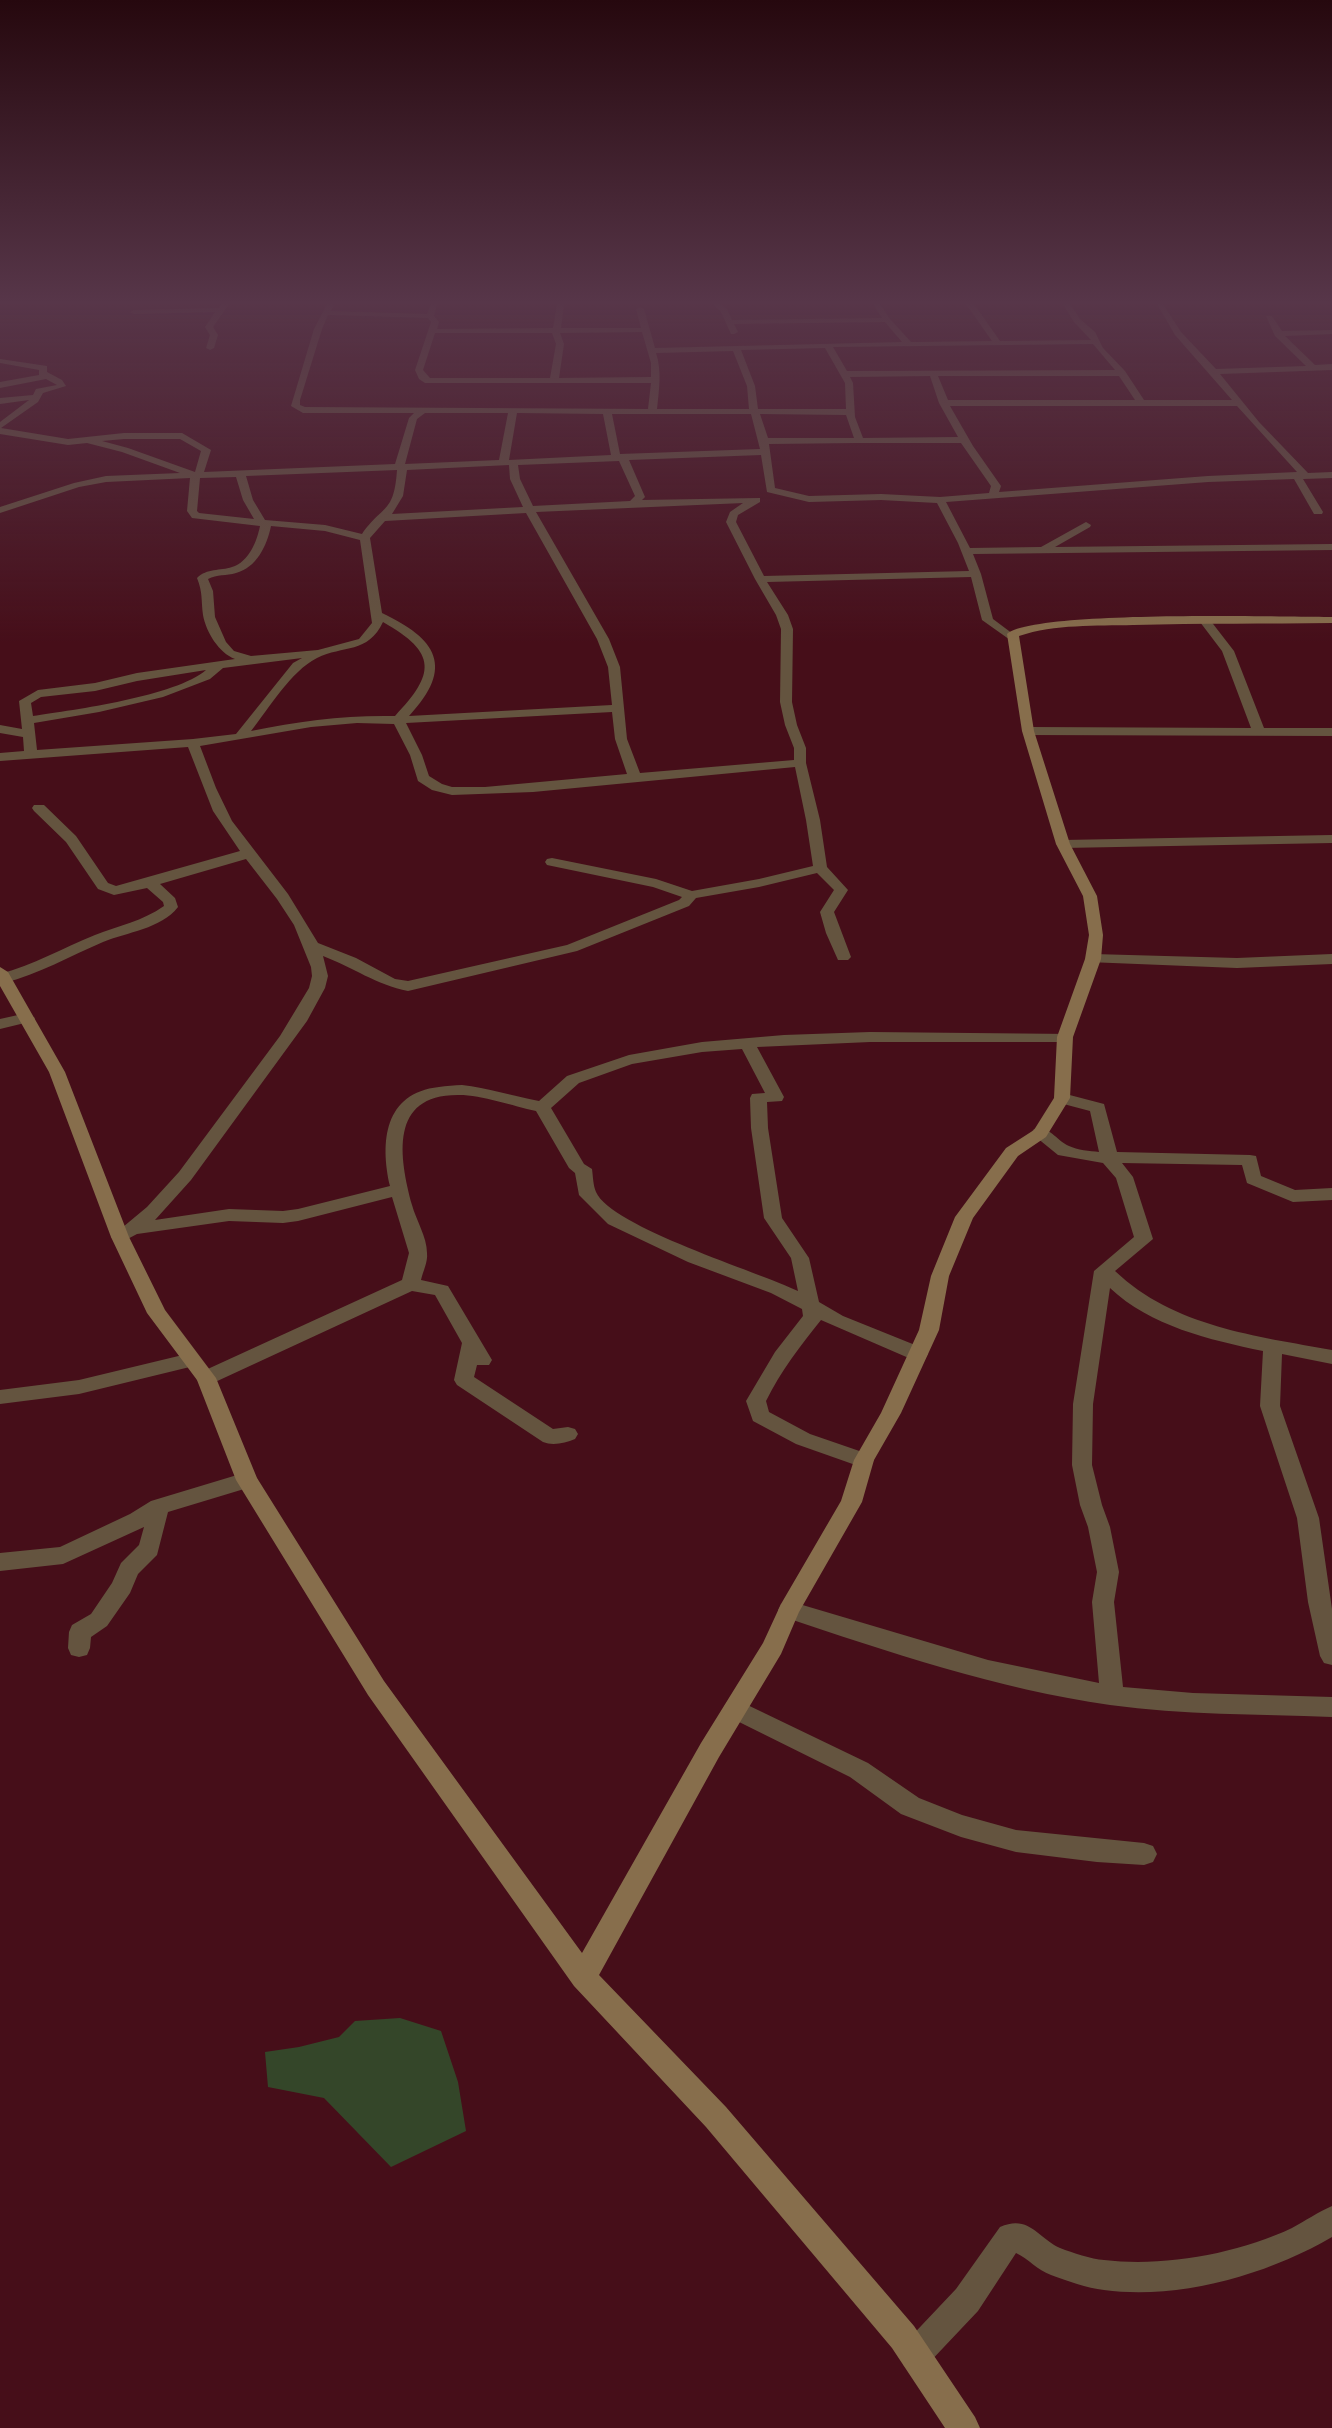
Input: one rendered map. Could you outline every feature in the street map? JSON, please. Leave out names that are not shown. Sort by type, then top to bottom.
[{"type":"street","points":[[240,737],[297,666],[307,658],[363,641],[378,623],[365,538],[372,528],[393,509],[399,494],[402,469],[400,465],[414,417]]},
{"type":"street","points":[[512,417],[509,461],[529,508],[603,639],[614,667],[621,739],[635,777]]},
{"type":"street","points":[[609,417],[619,456],[640,497],[632,504]]},
{"type":"street","points":[[756,417],[764,441],[770,490],[810,499]]},
{"type":"street","points":[[852,417],[860,442]]},
{"type":"street","points":[[951,417],[972,454],[996,486],[994,495]]},
{"type":"street","points":[[1251,417],[1301,475],[1318,512]]},
{"type":"street","points":[[0,431],[68,442],[124,436],[186,436],[206,450],[195,474],[193,514],[229,522],[329,530],[365,538]]},
{"type":"street","points":[[764,441],[964,440]]},
{"type":"street","points":[[90,441],[125,450],[195,474]]},
{"type":"street","points":[[0,510],[90,482],[195,474],[765,452]]},
{"type":"street","points":[[240,472],[248,500],[264,523],[257,551],[246,564],[234,570],[209,573],[202,578],[208,591],[209,617],[221,643],[230,653],[250,660]]},
{"type":"street","points":[[383,518],[529,508],[754,500],[881,497],[940,500],[1301,475],[1332,475]]},
{"type":"street","points":[[754,500],[734,514],[731,522],[760,579],[782,615],[786,628],[788,651],[786,702],[791,725],[800,748],[800,763],[813,820],[820,868],[841,890],[827,912],[843,957]]},
{"type":"street","points":[[940,500],[968,552],[982,592],[988,620],[1013,639]]},
{"type":"street","points":[[1040,550],[1086,525]]},
{"type":"street","points":[[968,552],[1332,547]]},
{"type":"street","points":[[760,579],[976,574]]},
{"type":"street","points":[[378,615],[397,625],[415,639],[430,659],[431,668],[427,684],[398,720]]},
{"type":"street","points":[[583,1977],[735,1709],[773,1647],[789,1610],[851,1502],[864,1460],[891,1413],[929,1330],[940,1276],[964,1217],[1012,1152],[1040,1133],[1062,1098],[1065,1037],[1093,959],[1095,935],[1090,896],[1063,844],[1028,730],[1013,634],[1017,630],[1042,625],[1096,622],[1332,620]]},
{"type":"street","points":[[1206,622],[1228,651],[1259,732]]},
{"type":"street","points":[[31,754],[25,701],[38,694],[95,687],[137,677],[250,660],[324,652]]},
{"type":"street","points":[[27,720],[90,712],[182,687],[207,678],[219,665]]},
{"type":"street","points":[[0,757],[240,737],[311,723],[357,719],[398,720],[618,708]]},
{"type":"street","points":[[398,720],[416,755],[423,778],[437,787],[452,791],[514,789],[800,763]]},
{"type":"street","points":[[0,729],[29,734]]},
{"type":"street","points":[[1028,730],[1332,732]]},
{"type":"street","points":[[129,1233],[195,1162],[294,1028],[313,995],[320,977],[316,957],[282,893],[230,829],[216,803],[193,742]]},
{"type":"street","points":[[39,808],[71,839],[103,886],[114,891],[125,890],[250,853]]},
{"type":"street","points":[[1063,844],[1332,839]]},
{"type":"street","points":[[552,862],[656,883],[691,895],[759,883],[820,868]]},
{"type":"street","points":[[150,883],[170,901],[171,907],[158,918],[97,940],[26,973],[2,975],[57,1072],[129,1233],[157,1313],[206,1378],[247,1480],[376,1688],[583,1977],[716,2117],[903,2337],[964,2428]]},
{"type":"street","points":[[311,946],[351,961],[391,983],[408,986],[572,948],[684,903],[691,895]]},
{"type":"street","points":[[1093,959],[1238,963],[1332,959]]},
{"type":"street","points":[[0,1024],[27,1018]]},
{"type":"street","points":[[542,1107],[549,1095],[577,1076],[649,1055],[688,1048],[859,1038],[1065,1037]]},
{"type":"street","points":[[747,1043],[776,1097],[758,1098],[760,1108],[758,1128],[762,1138],[773,1218],[800,1258],[813,1317],[788,1345],[771,1370],[756,1401],[760,1416],[803,1439],[864,1460]]},
{"type":"street","points":[[410,1284],[418,1254],[396,1173],[395,1126],[405,1106],[415,1099],[427,1094],[460,1090],[542,1107],[578,1168],[583,1169],[588,1195],[614,1220],[695,1258],[789,1294],[836,1321],[918,1354]]},
{"type":"street","points":[[1062,1098],[1098,1108],[1102,1156]]},
{"type":"street","points":[[1040,1133],[1064,1151],[1102,1156],[1250,1160],[1252,1179],[1293,1196],[1332,1194]]},
{"type":"street","points":[[1102,1156],[1109,1159],[1124,1177],[1144,1239],[1103,1271],[1083,1404],[1082,1465],[1091,1505],[1099,1527],[1108,1572],[1102,1602],[1112,1695]]},
{"type":"street","points":[[129,1233],[229,1215],[283,1217],[298,1215],[400,1189]]},
{"type":"street","points":[[1103,1271],[1134,1299],[1198,1327],[1332,1357]]},
{"type":"street","points":[[206,1378],[315,1330],[410,1284],[441,1290],[477,1351],[464,1380],[550,1437],[568,1434]]},
{"type":"street","points":[[1273,1345],[1270,1406],[1308,1518],[1320,1602],[1332,1656]]},
{"type":"street","points":[[0,1397],[80,1387],[191,1360]]},
{"type":"street","points":[[0,1562],[63,1555],[138,1520],[159,1507],[247,1480]]},
{"type":"street","points":[[79,1648],[80,1632],[99,1620],[122,1587],[129,1569],[149,1549],[159,1507]]},
{"type":"street","points":[[789,1610],[1019,1678],[1112,1695],[1208,1704],[1332,1707]]},
{"type":"street","points":[[735,1709],[859,1770],[910,1806],[961,1826],[1016,1841],[1096,1851],[1144,1854]]},
{"type":"street","points":[[915,2355],[967,2300],[1010,2237],[1025,2240],[1051,2260],[1103,2275],[1179,2276],[1251,2258],[1299,2240],[1332,2221]]},
{"type":"green space","points":[[400,2018],[441,2031],[458,2082],[466,2131],[391,2167],[324,2098],[268,2087],[265,2052],[299,2047],[339,2037],[355,2021]]}]
